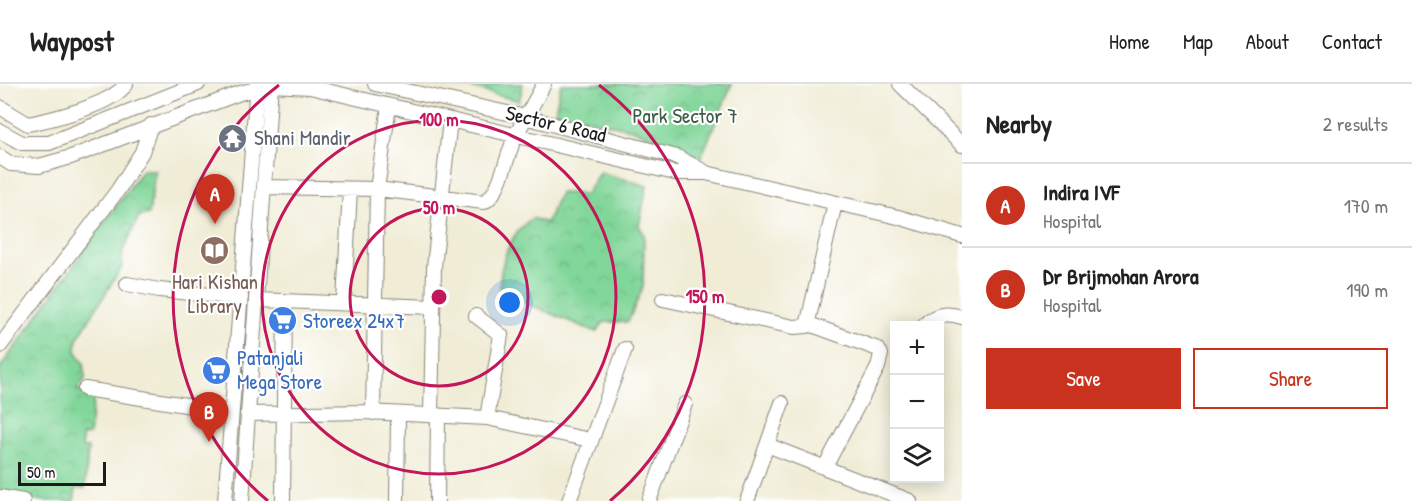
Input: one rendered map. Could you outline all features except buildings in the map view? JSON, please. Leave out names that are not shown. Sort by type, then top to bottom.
[{"type":"street","points":[[0,107],[28,124],[49,120],[103,101],[126,84]]},
{"type":"street","points":[[0,131],[22,143],[49,143],[183,87],[198,84]]},
{"type":"street","name":"Sector 6 Road","points":[[375,84],[401,87],[677,157],[706,173]]},
{"type":"street","points":[[266,187],[377,189],[476,202],[490,199],[516,136],[543,84]]},
{"type":"street","points":[[900,84],[962,145]]},
{"type":"street","points":[[242,501],[266,187],[264,85]]},
{"type":"street","points":[[225,501],[230,412],[264,85]]},
{"type":"street","name":"Sector 6 Road","points":[[0,157],[11,164],[39,166],[81,153],[151,125],[264,85],[310,87],[675,173],[706,173]]},
{"type":"street","points":[[373,413],[377,189],[389,106]]},
{"type":"street","points":[[437,501],[433,307],[450,120]]},
{"type":"street","points":[[0,346],[118,190],[142,152],[151,125]]},
{"type":"street","points":[[706,173],[962,236]]},
{"type":"street","points":[[344,303],[350,189]]},
{"type":"street","points":[[809,324],[835,203]]},
{"type":"street","points":[[127,284],[159,290],[241,298]]},
{"type":"street","points":[[663,299],[794,327],[809,324],[878,349],[888,356],[825,467]]},
{"type":"street","points":[[257,300],[433,307]]},
{"type":"street","points":[[283,501],[285,301]]},
{"type":"street","points":[[929,321],[938,314],[962,317]]},
{"type":"street","points":[[476,316],[501,334],[487,418]]},
{"type":"street","points":[[569,501],[625,349]]},
{"type":"street","points":[[85,389],[230,412]]},
{"type":"street","points":[[747,501],[782,403]]},
{"type":"street","points":[[650,501],[685,404]]},
{"type":"street","points":[[247,414],[373,413],[487,418],[590,440]]},
{"type":"street","points":[[397,501],[398,414]]},
{"type":"street","points":[[766,445],[910,501]]},
{"type":"street","points":[[0,497],[23,501]]},
{"type":"green space","points":[[457,84],[523,84],[519,101]]},
{"type":"green space","name":"Park Sector 7","points":[[561,84],[732,84],[701,157],[632,129],[555,112]]},
{"type":"green space","points":[[142,170],[155,170],[149,214],[139,216],[122,253],[122,267],[77,339],[76,351],[84,363],[85,379],[77,390],[94,395],[89,435],[82,436],[82,448],[88,448],[85,488],[76,488],[74,501],[43,501],[0,495],[0,368]]},
{"type":"green space","points":[[600,172],[647,186],[639,226],[644,234],[643,287],[628,322],[604,322],[596,332],[516,299],[506,305],[500,289],[500,279],[507,251],[515,235],[532,218],[546,223],[560,193],[586,194]]},
{"type":"place","name":"Shani Mandir","points":[[233,138]]},
{"type":"place","name":"Indira IVF","points":[[215,224]]},
{"type":"place","name":"Hari Kishan Library","points":[[215,251]]},
{"type":"place","name":"Storeex 24x7","points":[[282,321]]},
{"type":"place","name":"Patanjali Mega Store","points":[[216,370]]},
{"type":"place","name":"Dr Brijmohan Arora","points":[[209,442]]}]
